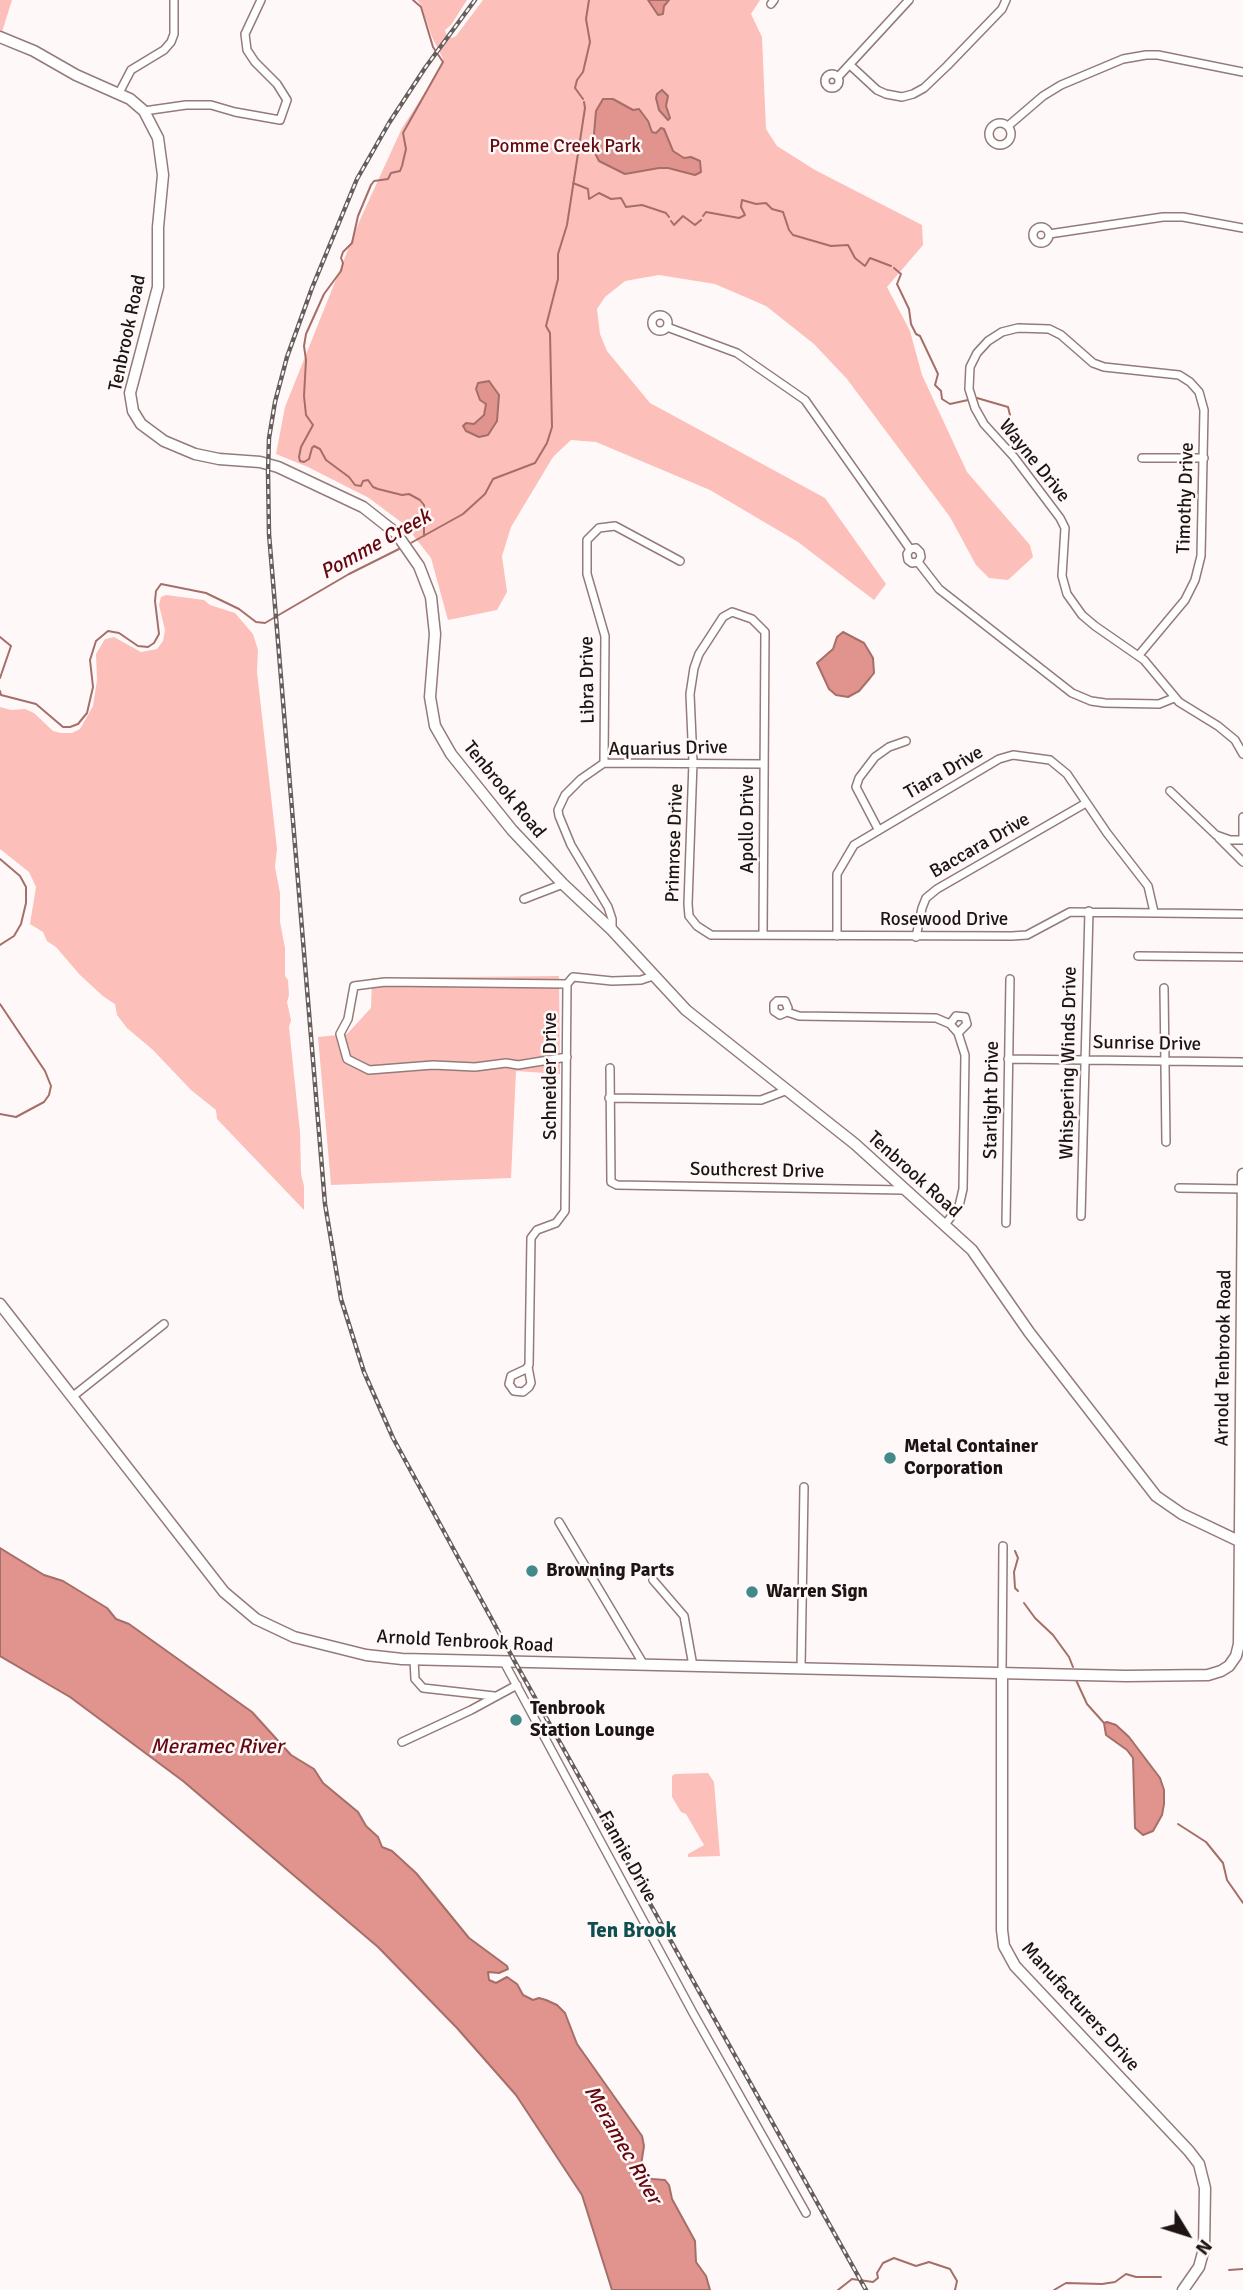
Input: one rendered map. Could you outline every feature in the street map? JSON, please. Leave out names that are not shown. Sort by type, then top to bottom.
[{"type":"street","points":[[119,93],[131,70],[164,50],[171,41],[174,34],[174,0]]},
{"type":"street","points":[[144,111],[211,104],[235,112],[280,120],[288,100],[247,50],[245,34],[261,0]]},
{"type":"street","points":[[838,77],[909,0]]},
{"type":"street","points":[[850,65],[877,90],[902,97],[914,94],[947,66],[1002,9],[1006,0]]},
{"type":"street","name":"Tenbrook Road","points":[[0,37],[119,93],[144,111],[158,138],[163,175],[158,287],[131,387],[130,400],[135,415],[149,432],[173,446],[212,458],[275,466],[378,516],[409,549],[423,574],[430,597],[435,640],[430,706],[435,726],[452,754],[494,808],[563,884],[612,930],[697,1021],[855,1144],[980,1259],[1020,1320],[1148,1488],[1173,1509],[1242,1543]]},
{"type":"street","points":[[1008,126],[1043,96],[1061,85],[1132,57],[1163,56],[1243,72]]},
{"type":"street","points":[[1049,234],[1163,217],[1183,217],[1243,228]]},
{"type":"street","points":[[667,327],[737,353],[805,400],[910,549],[916,548],[920,552],[918,562],[939,589],[1072,693],[1087,700],[1105,703],[1159,704],[1174,698]]},
{"type":"street","name":"Timothy Drive","points":[[975,408],[969,389],[970,367],[976,353],[1002,332],[1018,328],[1049,329],[1061,335],[1093,363],[1104,368],[1180,375],[1199,393],[1204,410],[1204,529],[1201,556],[1195,580],[1185,600],[1139,655]]},
{"type":"street","name":"Wayne Drive","points":[[975,408],[984,424],[1014,457],[1060,518],[1065,528],[1062,576],[1067,594],[1082,615],[1139,655],[1174,698],[1231,735],[1243,754]]},
{"type":"street","points":[[1142,458],[1204,458]]},
{"type":"street","name":"Libra Drive","points":[[604,763],[605,636],[587,573],[587,540],[599,528],[615,526],[680,561]]},
{"type":"street","name":"Primrose Drive","points":[[689,916],[693,762],[690,694],[694,668],[706,643],[728,613]]},
{"type":"street","name":"Apollo Drive","points":[[728,613],[743,614],[760,625],[765,632],[763,934]]},
{"type":"street","points":[[878,829],[856,788],[859,778],[875,757],[906,741]]},
{"type":"street","name":"Tiara Drive","points":[[837,936],[838,874],[846,855],[854,845],[999,760],[1013,755],[1041,757],[1056,764],[1070,778],[1148,886],[1154,912]]},
{"type":"street","name":"Aquarius Drive","points":[[612,930],[608,907],[571,845],[558,810],[565,795],[581,779],[604,763],[764,764]]},
{"type":"street","points":[[1170,791],[1243,862]]},
{"type":"street","name":"Baccara Drive","points":[[916,937],[926,898],[937,889],[1086,803]]},
{"type":"street","points":[[1216,835],[1230,840],[1243,838],[1243,817]]},
{"type":"street","points":[[524,899],[563,884]]},
{"type":"street","name":"Whispering Winds Drive","points":[[1081,1216],[1089,911]]},
{"type":"street","name":"Rosewood Drive","points":[[689,916],[697,926],[711,935],[916,937],[1027,935],[1070,912],[1243,914]]},
{"type":"street","points":[[1138,956],[1243,957]]},
{"type":"street","name":"Schneider Drive","points":[[528,1367],[531,1238],[537,1230],[556,1223],[565,1211],[567,984],[573,977],[612,981],[641,980],[653,976]]},
{"type":"street","name":"Starlight Drive","points":[[1006,1223],[1010,979]]},
{"type":"street","points":[[567,984],[385,982],[355,986],[348,1019],[340,1034],[348,1059],[369,1070],[433,1065],[518,1065],[567,1057]]},
{"type":"street","points":[[1164,988],[1166,1142]]},
{"type":"street","points":[[787,1012],[799,1016],[930,1017],[950,1024],[958,1033],[965,1055],[963,1189],[959,1206],[944,1226]]},
{"type":"street","points":[[950,1024],[956,1016],[965,1017],[967,1024],[958,1033]]},
{"type":"street","name":"Sunrise Drive","points":[[1008,1059],[1243,1062]]},
{"type":"street","points":[[610,1068],[609,1098],[761,1100],[785,1091]]},
{"type":"street","name":"Southcrest Drive","points":[[609,1098],[611,1182],[617,1185],[903,1190]]},
{"type":"street","name":"Arnold Tenbrook Road","points":[[0,1304],[214,1580],[243,1611],[272,1629],[300,1639],[366,1655],[414,1659],[1149,1676],[1218,1673],[1232,1663],[1238,1651],[1242,1566],[1243,1174]]},
{"type":"street","points":[[1179,1188],[1243,1189]]},
{"type":"street","points":[[72,1396],[164,1324]]},
{"type":"street","points":[[801,1668],[804,1487]]},
{"type":"street","points":[[559,1522],[643,1665]]},
{"type":"street","points":[[1223,1535],[1234,1533],[1241,1524]]},
{"type":"street","points":[[1002,1672],[1003,1546]]},
{"type":"street","points":[[653,1580],[684,1616],[693,1666]]},
{"type":"street","points":[[414,1659],[415,1679],[423,1688],[494,1696]]},
{"type":"street","name":"Fannie Drive","points":[[504,1662],[693,2013],[806,2213]]},
{"type":"street","name":"Manufacturers Drive","points":[[1002,1672],[1002,1934],[1005,1949],[1015,1966],[1191,2148],[1204,2180],[1204,2249],[1199,2267],[1183,2290]]},
{"type":"street","points":[[402,1742],[517,1685]]},
{"type":"green space","points":[[0,0],[12,0],[2,32],[0,32]]},
{"type":"green space","name":"Pomme Creek Park","points":[[417,0],[467,0],[445,30],[452,38],[483,0],[760,0],[751,14],[762,37],[766,129],[777,146],[815,170],[922,225],[923,245],[887,287],[910,331],[922,375],[967,472],[1030,545],[1033,557],[1008,580],[989,578],[976,565],[950,517],[847,379],[814,344],[766,306],[715,284],[659,275],[625,281],[605,297],[597,309],[600,334],[607,351],[650,403],[825,498],[886,584],[874,600],[798,542],[710,490],[596,442],[571,440],[553,457],[511,527],[502,556],[507,592],[497,610],[448,620],[431,558],[405,525],[369,498],[276,454],[285,407],[359,222],[402,128],[439,71],[443,59]]},
{"type":"green space","points":[[166,595],[204,600],[210,605],[235,613],[253,634],[258,650],[257,672],[277,849],[275,867],[280,893],[285,976],[288,980],[287,1002],[291,1020],[289,1027],[300,1132],[304,1210],[217,1119],[216,1110],[191,1090],[153,1050],[127,1028],[117,1015],[115,1004],[80,975],[56,947],[47,941],[43,932],[30,924],[36,887],[29,872],[0,849],[0,707],[11,710],[25,709],[34,713],[53,731],[72,733],[80,729],[93,706],[97,680],[96,654],[105,639],[114,637],[141,652],[157,649],[163,641],[165,630],[159,605],[161,597]]},
{"type":"green space","points":[[559,976],[560,1074],[516,1071],[511,1178],[331,1185],[318,1037],[347,1034],[371,1008],[372,978]]},
{"type":"green space","points":[[708,1773],[714,1782],[720,1856],[688,1857],[688,1854],[704,1845],[686,1814],[681,1812],[672,1797],[672,1776]]},
{"type":"water","points":[[648,0],[669,0],[664,6],[663,14],[658,15]]},
{"type":"water","points":[[662,90],[668,96],[668,120],[659,110],[656,98]]},
{"type":"water","points":[[603,99],[613,99],[633,110],[639,109],[652,132],[664,129],[673,151],[684,158],[691,157],[700,161],[701,172],[695,175],[659,168],[625,174],[599,161],[594,151],[594,134],[596,111]]},
{"type":"water","points":[[489,381],[499,395],[497,421],[488,435],[479,437],[466,431],[463,426],[466,423],[474,424],[484,415],[486,404],[480,400],[476,389],[478,383]]},
{"type":"water","points":[[843,632],[864,643],[873,658],[874,673],[859,691],[848,697],[836,695],[829,689],[817,663],[833,649],[837,637]]},
{"type":"water","name":"Meramec River","points":[[0,1548],[107,1608],[116,1619],[129,1624],[252,1712],[291,1755],[314,1769],[323,1783],[358,1812],[366,1826],[378,1837],[382,1847],[392,1851],[416,1873],[469,1938],[507,1966],[508,1969],[499,1973],[488,1972],[489,1980],[496,1983],[507,1977],[517,1984],[523,1995],[533,2000],[546,2000],[565,2013],[577,2044],[642,2136],[643,2171],[652,2179],[665,2180],[669,2185],[672,2199],[695,2241],[696,2262],[706,2276],[710,2290],[612,2290],[582,2195],[516,2095],[457,2028],[378,1947],[183,1781],[70,1697],[0,1656]]},
{"type":"water","points":[[1104,1723],[1116,1725],[1129,1737],[1160,1778],[1164,1790],[1162,1815],[1153,1831],[1143,1835],[1135,1828],[1133,1758],[1127,1750],[1106,1735]]},
{"type":"waterway","points":[[413,0],[421,7],[433,47],[443,62],[403,133],[406,149],[400,171],[391,173],[388,179],[374,181],[371,185],[358,216],[352,243],[343,252],[341,271],[324,294],[306,334],[304,396],[306,415],[313,425],[301,447],[299,457],[300,461],[304,462],[309,459],[314,446],[355,485],[361,486],[363,481],[368,480],[378,489],[402,495],[409,494],[420,500],[424,505],[424,536]]},
{"type":"waterway","name":"Pomme Creek","points":[[583,99],[575,88],[583,72],[590,42],[586,19],[589,0]]},
{"type":"waterway","name":"Pomme Creek","points":[[409,544],[463,514],[485,494],[493,479],[535,463],[547,443],[552,427],[550,333],[546,326],[558,279],[558,254],[567,225],[584,102]]},
{"type":"waterway","points":[[573,183],[588,189],[589,199],[599,193],[611,199],[621,198],[626,207],[642,205],[666,213],[669,217]]},
{"type":"waterway","points":[[703,216],[706,212],[739,218],[745,215],[741,207],[742,200],[756,204],[766,203],[772,209],[783,212],[793,235],[831,246],[848,245],[855,258],[865,266],[870,258],[891,266]]},
{"type":"waterway","points":[[671,221],[674,225],[683,216],[695,225],[701,220]]},
{"type":"waterway","points":[[894,268],[901,274],[897,284],[909,309],[911,324],[920,336],[938,374],[935,385],[941,391],[942,399],[950,404],[968,400]]},
{"type":"waterway","points":[[977,398],[1008,407],[1008,427],[1011,435]]},
{"type":"waterway","name":"Pomme Creek","points":[[0,691],[1,695],[36,704],[63,727],[70,727],[78,724],[87,713],[93,687],[90,660],[96,641],[108,631],[119,633],[138,646],[148,647],[154,643],[159,634],[156,591],[161,584],[206,593],[239,609],[256,622],[265,623],[349,574],[401,548]]},
{"type":"waterway","name":"Pomme Creek","points":[[0,637],[11,646],[0,678]]},
{"type":"waterway","name":"Pomme Creek","points":[[0,859],[20,876],[26,887],[26,903],[21,924],[14,936],[0,945]]},
{"type":"waterway","name":"Pomme Creek","points":[[0,1004],[45,1071],[51,1086],[44,1102],[16,1117],[0,1114]]},
{"type":"waterway","points":[[1015,1551],[1018,1558],[1014,1572],[1015,1588],[1018,1591]]},
{"type":"waterway","points":[[1024,1603],[1053,1635],[1073,1667]]},
{"type":"waterway","points":[[1076,1680],[1087,1704],[1104,1723]]},
{"type":"waterway","points":[[1178,1824],[1206,1842],[1223,1863],[1227,1880],[1243,1903]]},
{"type":"waterway","points":[[838,2290],[852,2279],[873,2282],[878,2278],[877,2273],[883,2263],[894,2258],[916,2266],[929,2262],[950,2269],[957,2281],[955,2290]]},
{"type":"waterway","points":[[1229,2270],[1243,2269]]},
{"type":"waterway","points":[[1054,2290],[1066,2283],[1115,2282],[1126,2274],[1136,2277],[1161,2277]]},
{"type":"railway","points":[[475,0],[425,68],[357,179],[287,357],[269,438],[269,534],[325,1204],[341,1299],[364,1372],[393,1438],[866,2290]]},
{"type":"place","name":"Metal Container Corporation","points":[[890,1458]]},
{"type":"place","name":"Browning Parts","points":[[532,1571]]},
{"type":"place","name":"Warren Sign","points":[[752,1592]]},
{"type":"place","name":"Tenbrook Station Lounge","points":[[516,1720]]},
{"type":"district","name":"Ten Brook","points":[[632,1931]]}]
